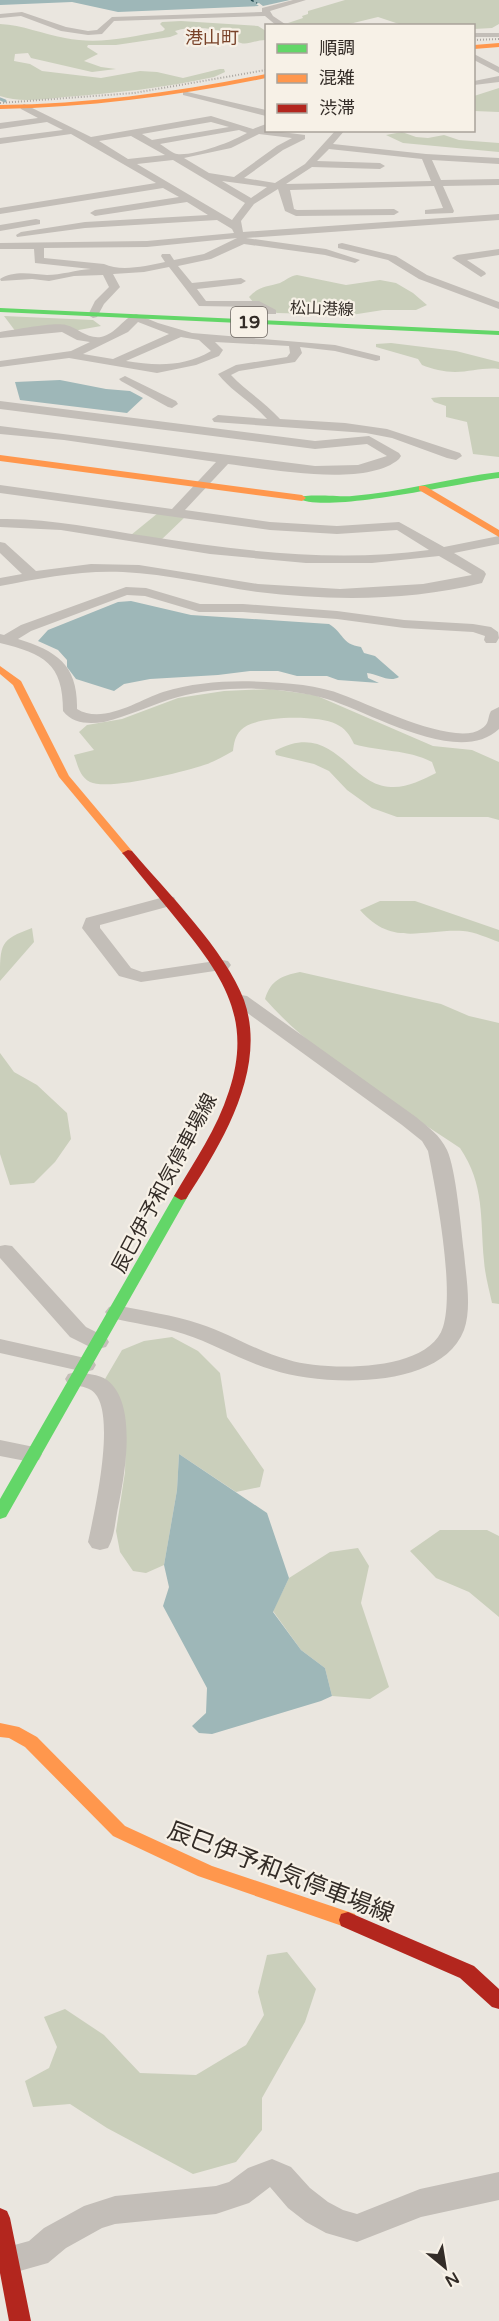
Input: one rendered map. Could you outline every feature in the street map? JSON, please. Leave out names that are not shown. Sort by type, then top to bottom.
[{"type":"main road","points":[[476,56],[499,45]]},
{"type":"main road","points":[[0,107],[24,108],[50,113],[186,93],[265,76]]},
{"type":"main road","name":"松山港線","points":[[0,310],[499,333]]},
{"type":"main road","points":[[0,458],[293,497],[335,499],[377,497],[466,478],[496,477]]},
{"type":"main road","points":[[422,488],[499,534]]},
{"type":"main road","name":"辰巳伊予和気停車場線","points":[[0,669],[17,683],[64,777],[222,965],[241,1000],[245,1046],[242,1067],[223,1121],[99,1342],[31,1454],[0,1513]]},
{"type":"main road","name":"辰巳伊予和気停車場線","points":[[0,1730],[13,1732],[31,1742],[119,1831],[205,1872],[334,1914],[467,1972],[499,2001]]},
{"type":"main road","points":[[0,2218],[20,2321]]},
{"type":"street","points":[[0,16],[22,14],[64,29],[88,33],[99,32],[112,19],[264,10],[302,0]]},
{"type":"street","points":[[264,10],[282,24]]},
{"type":"street","points":[[475,35],[499,35]]},
{"type":"street","points":[[475,57],[499,54]]},
{"type":"street","points":[[476,56],[499,70]]},
{"type":"street","points":[[475,83],[499,79]]},
{"type":"street","points":[[213,87],[234,93]]},
{"type":"street","points":[[186,93],[265,112]]},
{"type":"street","points":[[24,108],[38,114],[50,113],[74,131],[218,217],[240,235],[353,259],[365,251]]},
{"type":"street","points":[[215,120],[255,110]]},
{"type":"street","points":[[0,126],[50,113]]},
{"type":"street","points":[[90,140],[211,119],[238,129],[302,137],[280,148],[236,180]]},
{"type":"street","points":[[196,169],[230,146],[265,128]]},
{"type":"street","points":[[152,143],[238,129]]},
{"type":"street","points":[[0,141],[74,131]]},
{"type":"street","points":[[132,132],[251,202]]},
{"type":"street","points":[[240,235],[236,221],[251,202],[281,186],[310,164],[339,132]]},
{"type":"street","points":[[125,162],[230,146]]},
{"type":"street","points":[[325,146],[426,157],[499,161]]},
{"type":"street","points":[[381,152],[380,166],[392,198]]},
{"type":"street","points":[[281,186],[290,211],[340,199],[392,198],[449,211],[426,157]]},
{"type":"street","points":[[478,159],[494,182]]},
{"type":"street","points":[[310,164],[380,166]]},
{"type":"street","points":[[330,165],[340,199]]},
{"type":"street","points":[[209,176],[281,186],[340,199],[392,198],[437,183],[494,182]]},
{"type":"street","points":[[0,211],[163,185]]},
{"type":"street","points":[[120,192],[144,206]]},
{"type":"street","points":[[1,227],[187,199]]},
{"type":"street","points":[[23,207],[45,221]]},
{"type":"street","points":[[14,237],[86,225],[218,217]]},
{"type":"street","points":[[0,246],[240,235],[499,218]]},
{"type":"street","points":[[477,219],[492,227]]},
{"type":"street","points":[[1,227],[27,245]]},
{"type":"street","points":[[269,233],[392,258],[429,279],[499,306]]},
{"type":"street","points":[[5,279],[107,272],[172,264],[207,257],[240,235]]},
{"type":"street","points":[[156,238],[179,277],[190,286],[203,304],[259,304],[272,312]]},
{"type":"street","points":[[39,245],[39,261],[104,267],[115,287],[99,303],[93,315]]},
{"type":"street","points":[[429,279],[485,273],[457,258],[499,252]]},
{"type":"street","points":[[190,286],[241,281]]},
{"type":"street","points":[[472,297],[499,292]]},
{"type":"street","points":[[70,355],[124,330],[136,317],[150,326],[181,333],[315,345],[376,358]]},
{"type":"street","points":[[0,335],[64,328],[81,338],[100,340]]},
{"type":"street","points":[[114,362],[181,333]]},
{"type":"street","points":[[0,364],[70,355],[157,370],[192,363],[215,354],[217,350],[201,336]]},
{"type":"street","points":[[277,423],[260,404],[237,388],[224,374],[236,368],[291,360],[296,353],[294,344]]},
{"type":"street","points":[[146,369],[120,381],[162,402]]},
{"type":"street","points":[[0,405],[315,445],[369,440],[395,456],[388,462],[338,471],[225,460],[52,435],[0,430]]},
{"type":"street","points":[[218,419],[352,427],[389,433],[432,450],[456,456]]},
{"type":"street","points":[[176,512],[225,460]]},
{"type":"street","points":[[0,489],[270,526],[337,530],[399,526],[479,574],[477,580],[397,591],[311,591],[259,588],[42,525],[0,523]]},
{"type":"street","points":[[0,582],[83,567],[137,554],[355,560],[442,551],[499,540]]},
{"type":"street","points":[[0,546],[32,575]]},
{"type":"street","points":[[2,639],[111,596],[136,591],[199,608],[254,609],[346,616],[404,624],[473,627],[486,630],[493,635],[491,640]]},
{"type":"street","points":[[2,639],[41,652],[60,667],[67,678],[70,690],[70,711],[75,716],[85,719],[107,717],[165,696],[195,689],[242,684],[308,690],[333,696],[410,726],[465,738],[484,734],[496,726],[496,714],[499,711]]},
{"type":"street","points":[[168,901],[92,922],[91,928],[125,972],[132,976],[141,977],[222,965]]},
{"type":"street","points":[[116,1312],[191,1328],[256,1358],[295,1370],[339,1375],[384,1372],[416,1362],[441,1348],[453,1331],[458,1312],[438,1150],[429,1137],[241,1000]]},
{"type":"street","points":[[5,1251],[78,1332],[99,1342]]},
{"type":"street","points":[[0,1346],[80,1372],[98,1385],[112,1405],[116,1432],[100,1542]]},
{"type":"street","points":[[0,1448],[31,1454]]},
{"type":"street","points":[[9,2260],[37,2253],[55,2238],[95,2216],[115,2210],[216,2200],[238,2193],[259,2178],[272,2173],[280,2177],[299,2198],[317,2212],[337,2223],[357,2228],[420,2203],[499,2186]]},
{"type":"green space","points":[[345,0],[499,0],[499,24],[492,28],[475,29],[475,24],[399,24],[378,17],[349,24],[288,23],[303,18],[302,16],[308,14],[308,11]]},
{"type":"green space","points":[[162,22],[258,26],[265,30],[265,40],[243,43],[231,34],[196,28],[175,31],[178,34],[170,37],[116,45],[88,45],[87,47],[98,54],[84,61],[116,69],[92,72],[31,58],[28,53],[15,54],[14,61],[30,64],[42,71],[101,78],[140,71],[183,78],[220,69],[224,69],[225,72],[195,81],[121,92],[32,100],[0,96],[0,24],[90,41],[163,31],[165,29],[160,24]]},
{"type":"green space","points":[[499,88],[499,112],[475,111],[475,96]]},
{"type":"green space","points":[[402,132],[416,137],[428,138],[444,135],[459,140],[499,143],[499,152],[403,143],[386,135]]},
{"type":"green space","points":[[297,275],[346,285],[380,280],[396,283],[427,305],[416,310],[383,310],[351,315],[277,313],[254,303],[249,297],[260,289]]},
{"type":"green space","points":[[4,316],[93,320],[101,326],[73,331],[16,332]]},
{"type":"green space","points":[[391,343],[456,351],[499,362],[499,369],[442,371],[422,365],[418,359],[376,347],[376,344]]},
{"type":"green space","points":[[499,397],[499,457],[473,454],[467,422],[446,417],[446,406],[434,402],[431,398]]},
{"type":"green space","points":[[158,513],[185,517],[161,540],[131,535]]},
{"type":"green space","points":[[270,689],[315,695],[433,746],[472,750],[499,762],[499,820],[488,817],[397,817],[372,808],[347,790],[329,771],[314,764],[276,755],[275,751],[295,743],[312,743],[327,748],[376,784],[391,787],[409,785],[436,773],[432,762],[413,755],[354,744],[347,732],[339,726],[316,719],[272,719],[248,725],[237,735],[233,751],[208,764],[163,776],[99,784],[86,780],[79,770],[74,755],[94,750],[79,732],[87,725],[122,719],[178,698],[224,691]]},
{"type":"green space","points":[[380,901],[415,901],[499,930],[499,942],[463,931],[408,934],[384,929],[360,910]]},
{"type":"green space","points":[[32,928],[34,942],[0,981],[0,958],[4,945],[14,936]]},
{"type":"green space","points":[[300,972],[441,1004],[469,1016],[499,1023],[499,1304],[492,1303],[486,1277],[478,1189],[474,1175],[460,1148],[332,1060],[285,1020],[265,999],[274,983],[287,975]]},
{"type":"green space","points":[[0,1053],[14,1072],[37,1085],[67,1113],[71,1139],[55,1162],[34,1183],[10,1185],[0,1154]]},
{"type":"green space","points":[[172,1337],[198,1351],[220,1373],[227,1417],[264,1470],[260,1487],[236,1492],[179,1454],[177,1490],[164,1565],[146,1573],[133,1571],[120,1552],[116,1531],[125,1472],[126,1430],[118,1397],[105,1379],[122,1350],[144,1341]]},
{"type":"green space","points":[[440,1530],[487,1530],[499,1536],[499,1617],[469,1592],[436,1578],[410,1551]]},
{"type":"green space","points":[[358,1548],[369,1566],[361,1603],[389,1687],[370,1699],[332,1696],[325,1668],[301,1650],[273,1611],[289,1578],[330,1552]]},
{"type":"green space","points":[[287,1952],[316,1989],[305,2022],[262,2098],[262,2130],[236,2162],[193,2174],[107,2128],[70,2104],[33,2107],[25,2081],[49,2068],[57,2047],[44,2017],[65,2009],[104,2035],[140,2073],[196,2075],[246,2045],[264,2015],[258,1992],[267,1955]]},
{"type":"water","points":[[0,0],[290,0],[263,6],[259,3],[256,4],[259,6],[118,12],[72,2],[0,5]]},
{"type":"water","points":[[60,380],[130,391],[143,398],[127,413],[20,400],[15,382]]},
{"type":"water","points":[[131,601],[191,615],[329,624],[346,641],[361,647],[364,653],[375,656],[399,677],[387,679],[367,673],[368,678],[379,683],[338,680],[327,676],[297,676],[278,671],[250,671],[150,679],[124,684],[114,691],[76,679],[67,667],[67,660],[58,650],[38,641],[48,630],[118,602]]},
{"type":"water","points":[[179,1454],[267,1513],[289,1578],[273,1612],[301,1650],[325,1668],[332,1696],[212,1734],[199,1733],[192,1726],[206,1713],[207,1688],[163,1606],[169,1587],[164,1565],[177,1490]]},
{"type":"waterway","points":[[0,99],[5,101]]},
{"type":"ferry route","points":[[251,0],[257,3]]},
{"type":"railway","points":[[475,40],[499,39]]},
{"type":"railway","points":[[0,103],[134,93],[265,70]]},
{"type":"traffic: fast","points":[[0,310],[499,333]]},
{"type":"traffic: fast","points":[[302,498],[352,499],[499,475]]},
{"type":"traffic: fast","points":[[0,1513],[181,1196]]},
{"type":"traffic: slow","points":[[475,47],[499,45]]},
{"type":"traffic: slow","points":[[0,107],[68,105],[134,99],[265,76]]},
{"type":"traffic: slow","points":[[0,458],[302,498]]},
{"type":"traffic: slow","points":[[422,488],[499,534]]},
{"type":"traffic: slow","points":[[0,669],[17,683],[64,777],[128,853]]},
{"type":"traffic: slow","points":[[0,1730],[13,1732],[31,1742],[119,1831],[205,1871],[348,1920]]},
{"type":"traffic: jam","points":[[128,853],[217,962],[229,981],[243,1020],[245,1041],[236,1090],[204,1158],[181,1196]]},
{"type":"traffic: jam","points":[[348,1920],[467,1972],[499,2001]]},
{"type":"traffic: jam","points":[[0,2218],[20,2321]]},
{"type":"district","name":"港山町","points":[[212,38]]}]
